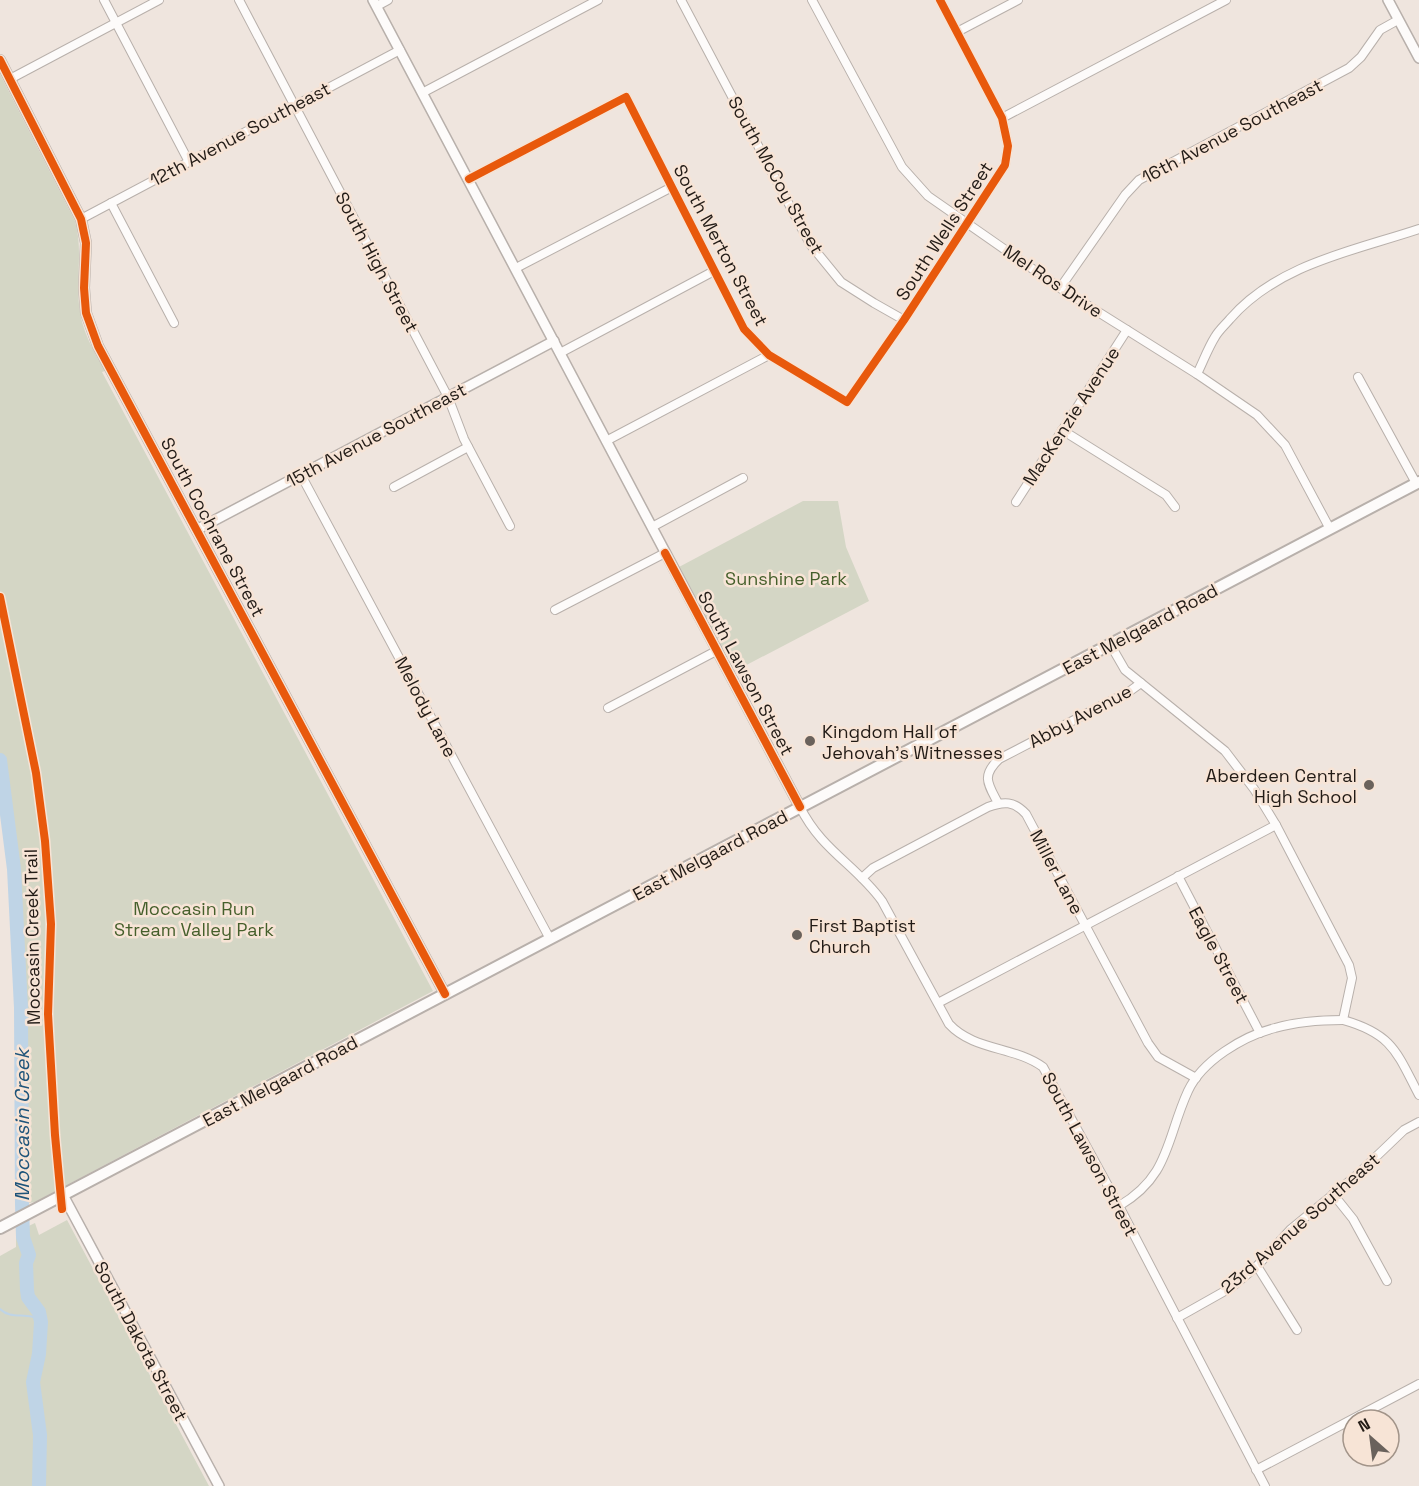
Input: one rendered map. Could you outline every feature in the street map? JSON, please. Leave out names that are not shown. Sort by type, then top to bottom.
[{"type":"main road","name":"East Melgaard Road","points":[[3,1227],[1417,483]]},
{"type":"street","points":[[104,0],[189,162]]},
{"type":"street","points":[[10,79],[159,0]]},
{"type":"street","name":"South High Street","points":[[239,0],[448,397],[468,447],[510,526]]},
{"type":"street","points":[[375,3],[388,0]]},
{"type":"street","points":[[422,93],[598,0]]},
{"type":"street","name":"South McCoy Street","points":[[681,0],[810,244],[841,282],[904,320]]},
{"type":"street","name":"Mel Ros Drive","points":[[812,0],[902,167],[928,196],[1060,288],[1197,374],[1257,415],[1273,430],[1291,455],[1330,529]]},
{"type":"street","name":"South Wells Street","points":[[847,402],[904,320],[1005,165],[1008,146],[1002,118],[940,0]]},
{"type":"street","points":[[957,32],[1018,0]]},
{"type":"street","points":[[1002,118],[1226,0]]},
{"type":"street","points":[[1388,0],[1419,58]]},
{"type":"street","name":"South Lawson Street","points":[[375,3],[817,836],[873,889],[895,920],[949,1024],[962,1036],[976,1043],[1028,1058],[1043,1067],[1119,1206],[1265,1486]]},
{"type":"street","name":"16th Avenue Southeast","points":[[1060,288],[1138,180],[1349,68],[1361,57],[1380,30],[1398,20]]},
{"type":"street","name":"12th Avenue Southeast","points":[[81,219],[400,50]]},
{"type":"street","name":"South Cochrane Street","points":[[0,60],[81,219],[86,243],[84,288],[90,328],[445,994]]},
{"type":"street","name":"South Merton Street","points":[[469,179],[626,98],[744,329],[769,355],[847,402]]},
{"type":"street","points":[[516,268],[672,187]]},
{"type":"street","points":[[111,203],[174,322]]},
{"type":"street","points":[[1197,374],[1216,335],[1240,308],[1264,290],[1334,254],[1419,229]]},
{"type":"street","points":[[560,353],[714,271]]},
{"type":"street","name":"MacKenzie Avenue","points":[[1016,502],[1127,330]]},
{"type":"street","name":"15th Avenue Southeast","points":[[198,529],[554,341]]},
{"type":"street","points":[[606,441],[769,355]]},
{"type":"street","points":[[1358,376],[1417,483]]},
{"type":"street","points":[[1062,430],[1166,495],[1175,507]]},
{"type":"street","points":[[394,487],[468,447]]},
{"type":"street","name":"Melody Lane","points":[[301,475],[550,939]]},
{"type":"street","points":[[652,527],[743,478]]},
{"type":"street","points":[[555,610],[666,553]]},
{"type":"street","points":[[1110,645],[1125,670],[1225,751],[1254,789],[1276,825],[1344,952],[1352,978],[1343,1020]]},
{"type":"street","points":[[608,708],[718,650]]},
{"type":"street","name":"Abby Avenue","points":[[998,803],[987,781],[987,775],[999,759],[1130,691],[1141,683]]},
{"type":"street","points":[[862,878],[873,868],[998,803]]},
{"type":"street","name":"Miller Lane","points":[[998,803],[1017,805],[1026,814],[1154,1052],[1158,1057],[1196,1078]]},
{"type":"street","points":[[938,1003],[1276,825]]},
{"type":"street","name":"Eagle Street","points":[[1178,876],[1260,1033]]},
{"type":"street","points":[[1119,1206],[1143,1190],[1161,1165],[1184,1101],[1196,1078],[1208,1062],[1260,1033],[1294,1024],[1343,1020],[1371,1029],[1389,1043],[1399,1056],[1419,1095]]},
{"type":"street","name":"23rd Avenue Southeast","points":[[1177,1318],[1232,1287],[1257,1266],[1291,1228],[1358,1174],[1404,1130],[1419,1122]]},
{"type":"street","points":[[1333,1194],[1353,1219],[1387,1281]]},
{"type":"street","name":"South Dakota Street","points":[[63,1195],[219,1486]]},
{"type":"street","points":[[1257,1266],[1297,1330]]},
{"type":"street","points":[[1256,1470],[1419,1384]]},
{"type":"green space","name":"Moccasin Run Stream Valley Park","points":[[0,74],[75,221],[79,242],[80,314],[88,339],[105,371],[102,372],[433,991],[35,1202],[22,1204],[20,981],[13,870],[0,760]]},
{"type":"green space","name":"Sunshine Park","points":[[803,501],[838,501],[846,547],[869,601],[735,671],[679,567]]},
{"type":"green space","points":[[67,1220],[209,1486],[0,1486],[0,1256],[16,1247],[16,1232],[35,1223],[39,1235]]},
{"type":"waterway","name":"Moccasin Creek","points":[[0,760],[14,869],[21,1008],[23,1237],[29,1255],[26,1263],[28,1297],[39,1312],[41,1322],[39,1354],[33,1382],[40,1435],[39,1486]]},
{"type":"waterway","points":[[0,1309],[5,1313],[37,1318],[41,1322]]},
{"type":"cycle path","points":[[469,179],[626,97],[744,329],[769,355],[847,402],[904,320],[1005,165],[1008,146],[1002,118],[940,0]]},
{"type":"cycle path","points":[[0,60],[81,219],[86,243],[84,288],[86,313],[98,346],[445,994]]},
{"type":"cycle path","points":[[665,553],[800,807]]},
{"type":"cycle path","name":"Moccasin Creek Trail","points":[[0,597],[36,773],[45,841],[51,924],[48,1014],[62,1209]]},
{"type":"place","name":"Kingdom Hall of Jehovah's Witnesses","points":[[810,741]]},
{"type":"place","name":"Aberdeen Central High School","points":[[1369,785]]},
{"type":"place","name":"First Baptist Church","points":[[797,935]]}]
